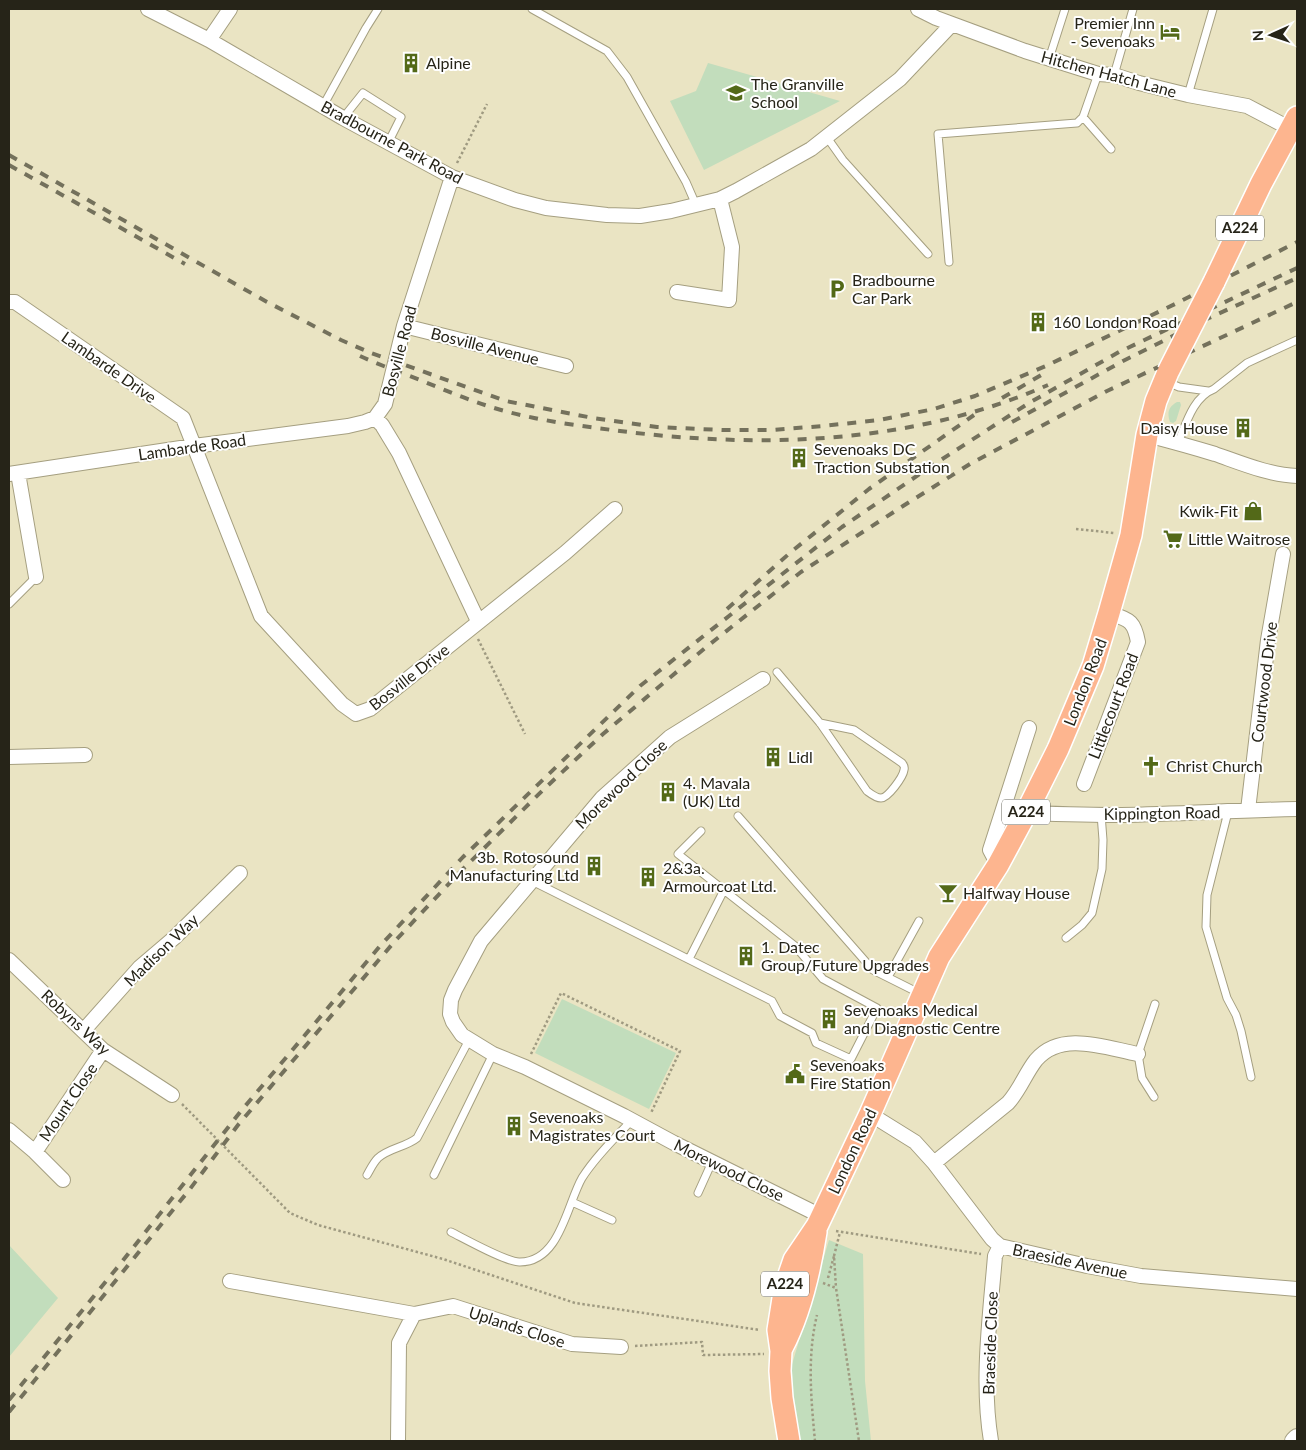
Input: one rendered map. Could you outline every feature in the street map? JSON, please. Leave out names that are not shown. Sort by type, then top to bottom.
[{"type":"main road","name":"London Road","points":[[789,1441],[782,1398],[781,1352],[778,1330],[785,1286],[794,1260],[819,1222],[870,1114],[939,957],[998,865],[1058,749],[1093,666],[1110,613],[1131,535],[1147,435],[1156,401],[1261,184],[1294,123]]},
{"type":"street","name":"Bradbourne Park Road","points":[[148,9],[210,40],[343,118],[452,177],[523,202],[546,208],[576,213],[640,216],[696,206],[720,199],[811,149],[900,79],[952,24]]},
{"type":"street","points":[[210,40],[230,9]]},
{"type":"street","name":"Hitchen Hatch Lane","points":[[918,9],[936,14],[952,24],[1098,74],[1114,75],[1188,95],[1247,106],[1294,123]]},
{"type":"street","name":"Bosville Road","points":[[452,177],[404,326],[385,404],[375,418],[382,425],[399,453],[475,624]]},
{"type":"street","points":[[677,292],[729,300],[732,247],[720,199]]},
{"type":"street","name":"Lambarde Drive","points":[[9,302],[15,302],[184,418],[194,446]]},
{"type":"street","name":"Bosville Avenue","points":[[404,326],[566,366]]},
{"type":"street","name":"Lambarde Road","points":[[13,474],[194,446],[348,426],[375,418]]},
{"type":"street","points":[[1147,435],[1254,467],[1289,476],[1297,476]]},
{"type":"street","name":"Bosville Drive","points":[[194,446],[261,616],[350,711],[356,714],[370,710],[565,553],[615,509]]},
{"type":"street","points":[[13,474],[36,577]]},
{"type":"street","name":"Courtwood Drive","points":[[1248,810],[1268,640],[1283,554]]},
{"type":"street","name":"Littlecourt Road","points":[[1084,784],[1138,642],[1135,628],[1127,619],[1110,613]]},
{"type":"street","name":"Morewood Close","points":[[763,679],[670,737],[602,798],[481,941],[455,990],[450,1007],[453,1022],[462,1035],[492,1054],[525,1067],[638,1123],[819,1222]]},
{"type":"street","points":[[998,865],[990,850],[1029,728]]},
{"type":"street","points":[[9,757],[85,755]]},
{"type":"street","name":"Kippington Road","points":[[1026,813],[1101,814],[1297,809]]},
{"type":"street","name":"Madison Way","points":[[84,1030],[140,968],[174,938],[240,873]]},
{"type":"street","name":"Robyns Way","points":[[9,960],[103,1050],[172,1095]]},
{"type":"street","points":[[934,1163],[1008,1103],[1035,1061],[1045,1051],[1055,1046],[1074,1042],[1138,1054]]},
{"type":"street","name":"Mount Close","points":[[9,1130],[35,1152],[103,1050]]},
{"type":"street","name":"Braeside Avenue","points":[[870,1114],[915,1142],[934,1163],[992,1239],[998,1251],[1141,1276],[1297,1289]]},
{"type":"street","points":[[35,1152],[63,1180]]},
{"type":"street","name":"Braeside Close","points":[[991,1441],[987,1392],[988,1350],[998,1251]]},
{"type":"street","name":"Uplands Close","points":[[230,1281],[414,1314],[453,1306],[572,1344],[621,1347]]},
{"type":"street","points":[[398,1441],[399,1342],[414,1314]]},
{"type":"street","points":[[1294,1441],[1297,1438]]},
{"type":"lane","points":[[323,106],[378,9]]},
{"type":"lane","points":[[532,9],[607,51],[627,77],[686,182],[696,206]]},
{"type":"lane","points":[[1050,59],[1065,9]]},
{"type":"lane","points":[[1114,75],[1133,9]]},
{"type":"lane","points":[[1188,95],[1213,9]]},
{"type":"lane","points":[[949,262],[938,134],[1077,123],[1083,117],[1098,74]]},
{"type":"lane","points":[[343,118],[363,93],[401,117],[388,142]]},
{"type":"lane","points":[[1083,117],[1111,149]]},
{"type":"lane","points":[[826,136],[843,160],[928,254]]},
{"type":"lane","points":[[1178,443],[1194,407],[1208,391],[1247,363],[1297,340]]},
{"type":"lane","points":[[1166,377],[1179,387],[1208,391]]},
{"type":"lane","points":[[9,604],[36,577]]},
{"type":"lane","points":[[777,672],[820,723],[867,791],[882,798],[888,796],[904,772],[902,762],[854,730],[820,723]]},
{"type":"lane","points":[[1228,812],[1207,895],[1206,927],[1228,998],[1241,1031],[1251,1077]]},
{"type":"lane","points":[[1066,938],[1082,925],[1092,913],[1102,869],[1103,840],[1101,814]]},
{"type":"lane","points":[[738,816],[873,970],[922,994]]},
{"type":"lane","points":[[532,881],[772,1001],[780,1016],[812,1033],[816,1043],[851,1059],[877,1008],[824,979],[796,946],[678,854],[701,831]]},
{"type":"lane","points":[[689,959],[724,890]]},
{"type":"lane","points":[[888,977],[919,921]]},
{"type":"lane","points":[[1154,1097],[1142,1078],[1138,1054],[1155,1004]]},
{"type":"lane","points":[[366,1175],[377,1159],[394,1149],[411,1143],[417,1138],[470,1040]]},
{"type":"lane","points":[[434,1175],[492,1054]]},
{"type":"lane","points":[[451,1232],[508,1259],[520,1262],[541,1255],[558,1235],[582,1179],[591,1166],[638,1123]]},
{"type":"lane","points":[[698,1193],[712,1162]]},
{"type":"lane","points":[[572,1202],[612,1220]]},
{"type":"path","points":[[452,177],[487,104]]},
{"type":"path","points":[[1076,529],[1131,535]]},
{"type":"path","points":[[475,624],[525,734]]},
{"type":"path","points":[[525,1067],[561,993],[680,1051],[638,1123]]},
{"type":"path","points":[[819,1222],[840,1232],[998,1251]]},
{"type":"path","points":[[824,1292],[840,1232]]},
{"type":"path","points":[[834,1256],[836,1288],[859,1441]]},
{"type":"path","points":[[817,1281],[836,1288]]},
{"type":"path","points":[[815,1441],[810,1365],[812,1338],[817,1314]]},
{"type":"path","points":[[621,1347],[702,1342],[703,1355],[781,1352]]},
{"type":"green space","points":[[708,63],[840,101],[704,170],[670,101],[696,91]]},
{"type":"green space","points":[[1177,402],[1180,402],[1181,405],[1176,421],[1173,423],[1170,422],[1169,410]]},
{"type":"green space","points":[[562,999],[676,1053],[649,1109],[535,1053]]},
{"type":"green space","points":[[829,1240],[863,1254],[865,1381],[871,1441],[789,1441],[782,1398]]},
{"type":"green space","points":[[9,1245],[58,1298],[9,1357]]},
{"type":"railway","points":[[9,155],[267,302],[341,340],[371,353],[506,401],[593,418],[657,427],[772,430],[879,420],[934,409],[975,396],[1048,365],[1175,304],[1297,242]]},
{"type":"railway","points":[[9,165],[185,264]]},
{"type":"railway","points":[[9,1400],[121,1263],[241,1111],[380,946],[463,857],[640,686],[842,527],[1029,403],[1119,352],[1297,268]]},
{"type":"railway","points":[[1012,422],[1123,361],[1209,318],[1297,278]]},
{"type":"railway","points":[[9,1412],[190,1189],[238,1125],[395,941],[461,871],[603,734],[705,648],[801,572],[970,464],[1107,391],[1297,302]]},
{"type":"railway","points":[[360,356],[470,400],[516,414],[560,423],[620,431],[728,440],[783,440],[837,437],[891,430],[945,420],[997,405],[1048,385]]},
{"type":"railway","points":[[1002,398],[1043,374]]},
{"type":"railway","points":[[727,609],[791,552],[869,489],[974,415]]},
{"type":"place","name":"Premier Inn - Sevenoaks","points":[[1170,32]]},
{"type":"place","name":"Alpine","points":[[411,63]]},
{"type":"place","name":"The Granville School","points":[[736,93]]},
{"type":"place","name":"Bradbourne Car Park","points":[[837,289]]},
{"type":"place","name":"160 London Road","points":[[1038,322]]},
{"type":"place","name":"Daisy House","points":[[1243,428]]},
{"type":"place","name":"Sevenoaks DC Traction Substation","points":[[799,458]]},
{"type":"place","name":"Kwik-Fit","points":[[1253,511]]},
{"type":"place","name":"Little Waitrose","points":[[1173,539]]},
{"type":"place","name":"Lidl","points":[[773,757]]},
{"type":"place","name":"Christ Church","points":[[1151,766]]},
{"type":"place","name":"4. Mavala (UK) Ltd","points":[[668,792]]},
{"type":"place","name":"3b. Rotosound Manufacturing Ltd","points":[[594,866]]},
{"type":"place","name":"2&3a. Armourcoat Ltd.","points":[[648,877]]},
{"type":"place","name":"Halfway House","points":[[948,893]]},
{"type":"place","name":"1. Datec Group/Future Upgrades","points":[[746,956]]},
{"type":"place","name":"Sevenoaks Medical and Diagnostic Centre","points":[[829,1019]]},
{"type":"place","name":"Sevenoaks Fire Station","points":[[795,1074]]},
{"type":"place","name":"Sevenoaks Magistrates Court","points":[[514,1126]]}]
